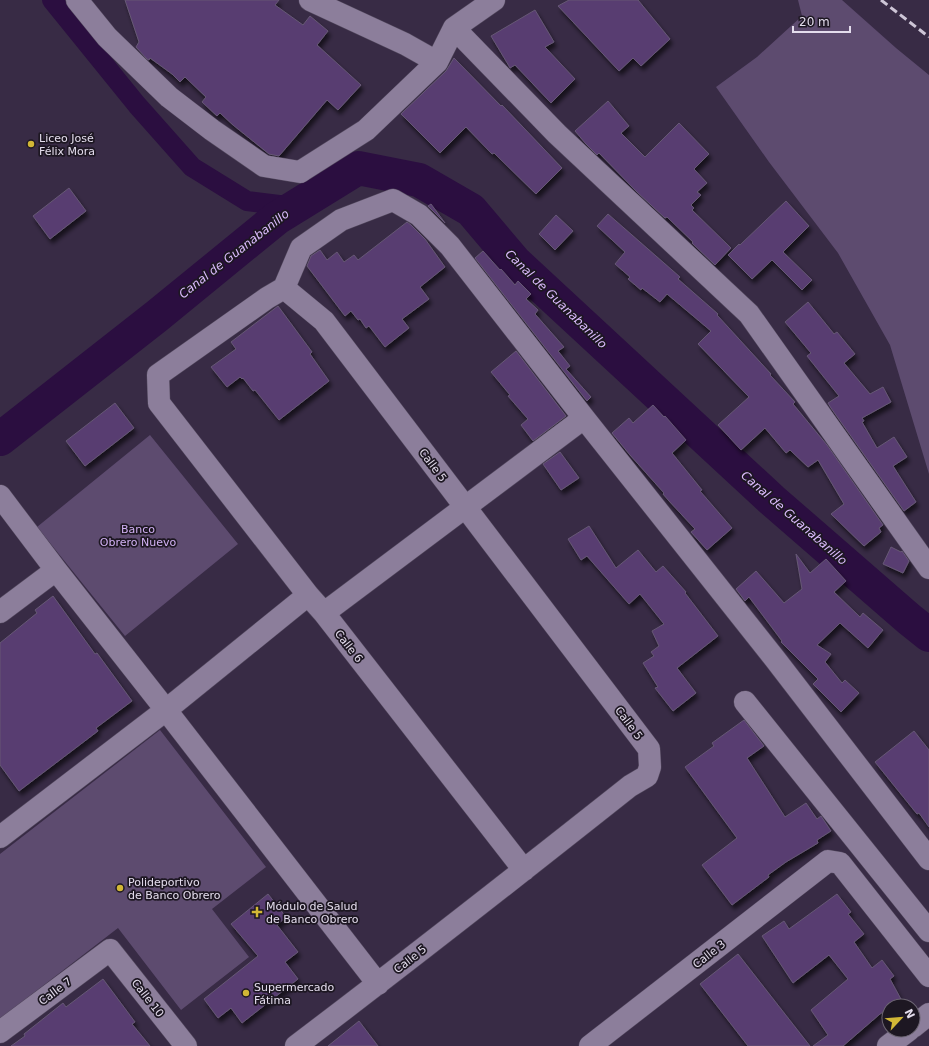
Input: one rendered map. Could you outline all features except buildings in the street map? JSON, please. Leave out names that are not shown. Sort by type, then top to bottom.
[{"type":"street","points":[[77,0],[107,37],[169,97],[212,130],[264,166],[300,172],[366,130],[437,62],[454,28],[494,0]]},
{"type":"street","points":[[310,0],[406,44],[437,62]]},
{"type":"street","points":[[454,28],[557,134],[749,314],[929,568]]},
{"type":"street","points":[[284,288],[301,248],[341,220],[393,200],[419,215],[450,246],[775,659],[929,859]]},
{"type":"street","name":"Calle 5","points":[[284,288],[324,322],[649,749],[650,767],[647,776],[630,786],[378,984],[296,1046]]},
{"type":"street","name":"Calle 6","points":[[284,288],[267,298],[158,375],[159,403],[524,870]]},
{"type":"street","points":[[324,613],[584,418]]},
{"type":"street","points":[[0,496],[378,984]]},
{"type":"street","points":[[0,612],[56,570]]},
{"type":"street","points":[[0,837],[166,710],[308,595]]},
{"type":"street","points":[[745,702],[929,931]]},
{"type":"street","name":"Calle 3","points":[[590,1046],[828,861],[840,863],[929,976]]},
{"type":"street","name":"Calle 7","points":[[0,1032],[110,950]]},
{"type":"street","name":"Calle 10","points":[[110,950],[186,1046]]},
{"type":"street","points":[[921,1020],[929,1014]]},
{"type":"street","points":[[888,1046],[898,1038]]},
{"type":"green space","points":[[798,0],[842,0],[929,75],[929,474],[890,345],[838,253],[769,162],[716,87],[757,57],[802,16]]},
{"type":"green space","name":"Banco Obrero Nuevo","points":[[150,435],[238,544],[125,636],[37,527]]},
{"type":"green space","name":"Polideportivo de Banco Obrero","points":[[160,730],[266,867],[212,909],[249,957],[181,1010],[118,928],[0,1019],[0,854]]},
{"type":"waterway","points":[[52,0],[137,105],[192,167],[247,201],[295,207]]},
{"type":"waterway","name":"Canal de Guanabanillo","points":[[0,439],[157,316],[277,218],[358,168],[419,180],[471,210],[515,262],[772,500],[929,635]]},
{"type":"railway","points":[[881,0],[929,37]]},
{"type":"place","name":"Liceo José Félix Mora","points":[[31,144]]},
{"type":"place","name":"Polideportivo de Banco Obrero","points":[[120,888]]},
{"type":"place","name":"Módulo de Salud de Banco Obrero","points":[[257,912]]},
{"type":"place","name":"Supermercado Fátima","points":[[246,993]]}]
